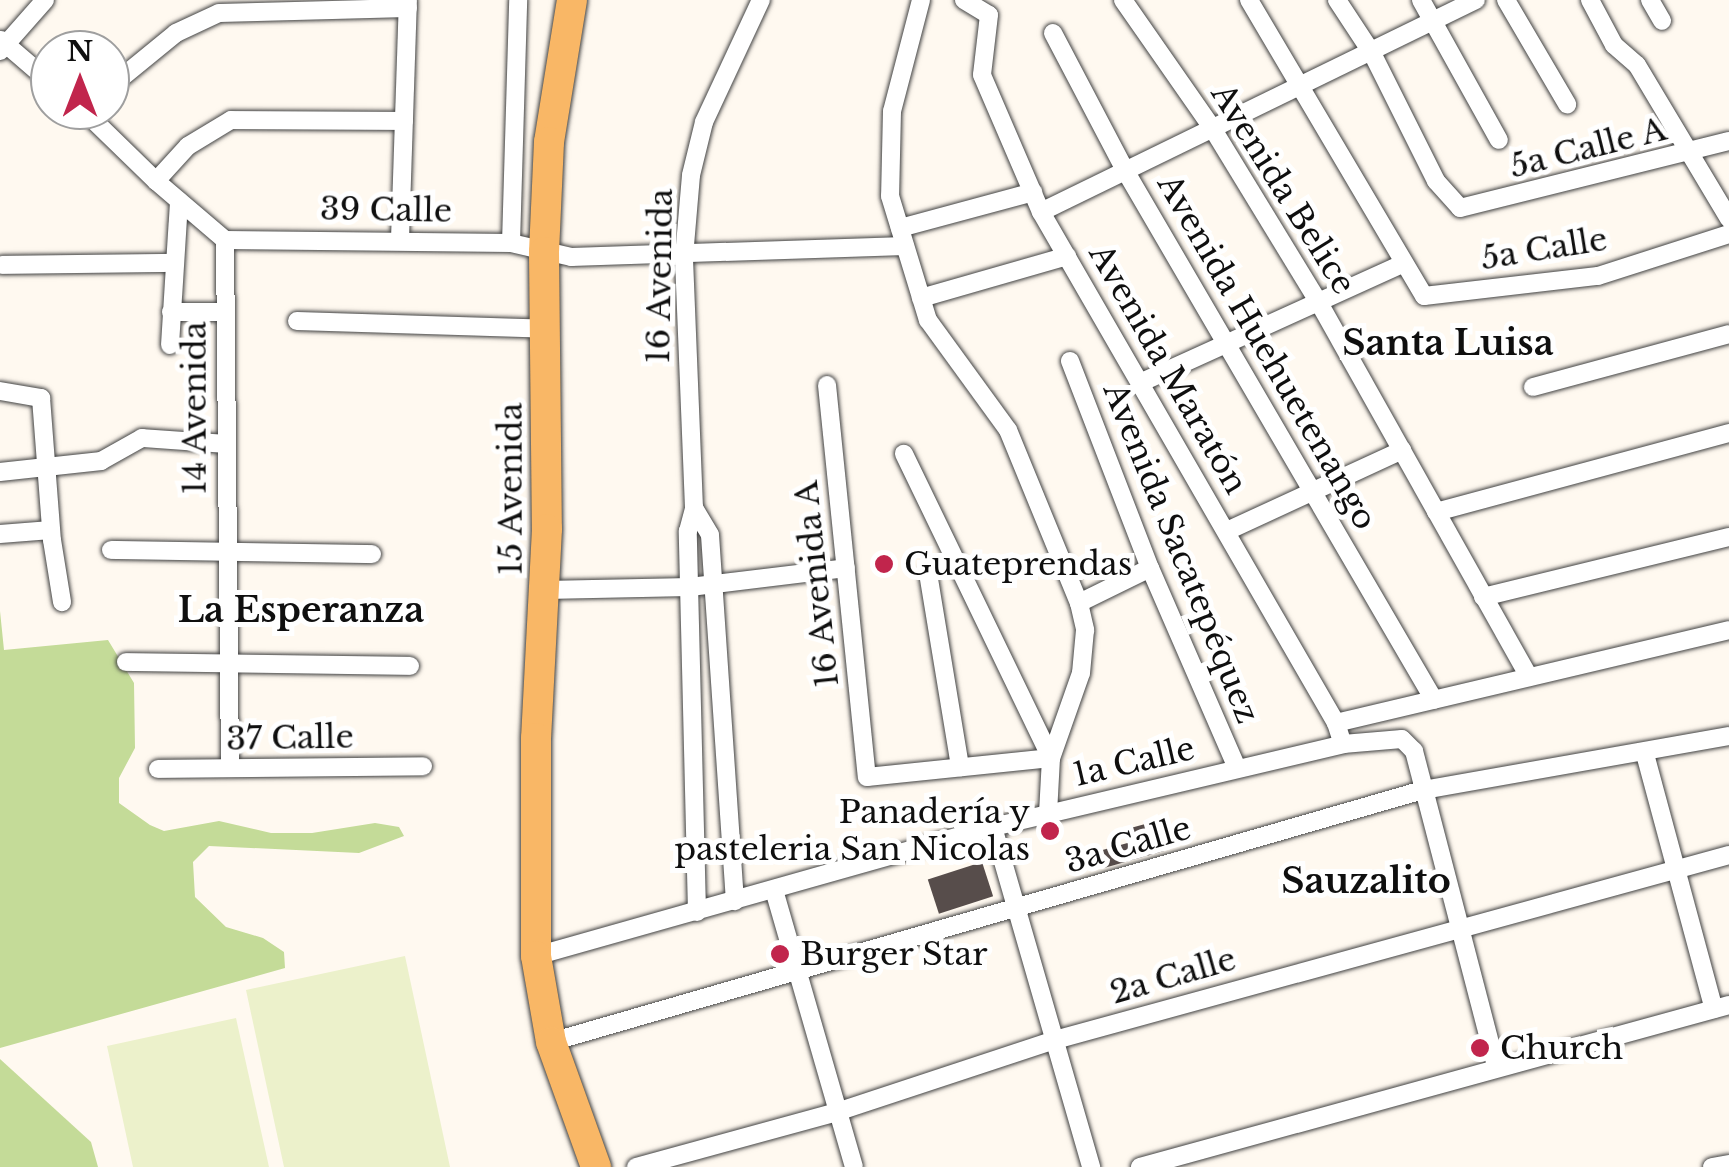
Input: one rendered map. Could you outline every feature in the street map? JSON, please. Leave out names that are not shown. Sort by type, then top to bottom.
[{"type":"main road","name":"15 Avenida","points":[[536,956],[536,738],[545,590],[544,252],[549,142],[570,11]]},
{"type":"main road","points":[[536,956],[596,1167]]},
{"type":"main road","points":[[559,1040],[616,1167]]},
{"type":"street","points":[[30,66],[3,45],[45,0]]},
{"type":"street","points":[[511,243],[518,0]]},
{"type":"street","name":"16 Avenida","points":[[697,912],[688,532],[694,508],[684,257],[690,175],[704,122],[761,0]]},
{"type":"street","points":[[921,0],[892,111],[890,196],[928,320],[1008,430],[1079,603],[1085,630],[1081,674],[1051,758],[1048,814]]},
{"type":"street","name":"Avenida Maratón","points":[[964,0],[988,12],[982,75],[1041,212],[1336,723],[1343,744]]},
{"type":"street","name":"Avenida Belice","points":[[1124,0],[1211,126],[1318,301],[1528,677]]},
{"type":"street","points":[[1142,382],[1402,264],[1249,0]]},
{"type":"street","points":[[1337,0],[1372,53]]},
{"type":"street","points":[[1421,0],[1498,140]]},
{"type":"street","points":[[1041,212],[1476,0]]},
{"type":"street","points":[[1506,0],[1567,104]]},
{"type":"street","points":[[1590,0],[1614,44],[1636,66],[1692,153],[1729,219]]},
{"type":"street","points":[[1650,0],[1662,21]]},
{"type":"street","points":[[130,71],[176,33],[219,13],[408,4],[400,239]]},
{"type":"street","name":"Avenida Huehuetenango","points":[[1052,33],[1126,172],[1434,700]]},
{"type":"street","name":"5a Calle A","points":[[1372,53],[1436,181],[1460,208],[1729,142]]},
{"type":"street","points":[[156,182],[188,146],[231,120],[404,120]]},
{"type":"street","points":[[103,130],[225,240]]},
{"type":"street","points":[[544,252],[571,258],[684,257],[902,237],[1033,192]]},
{"type":"street","points":[[170,344],[179,201]]},
{"type":"street","name":"5a Calle","points":[[1402,264],[1424,296],[1598,276],[1729,234]]},
{"type":"street","name":"39 Calle","points":[[225,240],[511,243],[544,252]]},
{"type":"street","name":"14 Avenida","points":[[225,240],[226,664],[230,768]]},
{"type":"street","points":[[921,298],[1066,256]]},
{"type":"street","points":[[2,265],[173,263]]},
{"type":"street","points":[[172,312],[225,312]]},
{"type":"street","points":[[297,321],[546,329]]},
{"type":"street","points":[[1533,387],[1729,334]]},
{"type":"street","name":"Avenida Sacatepéquez","points":[[1070,361],[1150,568],[1238,768]]},
{"type":"street","name":"16 Avenida A","points":[[827,385],[867,777],[960,767]]},
{"type":"street","points":[[0,391],[41,398],[51,530],[62,602]]},
{"type":"street","points":[[1436,512],[1729,433]]},
{"type":"street","points":[[0,472],[102,462],[142,438],[225,444]]},
{"type":"street","points":[[1227,531],[1402,450]]},
{"type":"street","points":[[904,454],[1051,758]]},
{"type":"street","name":"16 Avenida","points":[[694,508],[710,535],[734,901]]},
{"type":"street","points":[[0,534],[51,530]]},
{"type":"street","points":[[1483,597],[1729,538]]},
{"type":"street","points":[[112,550],[226,555],[372,554]]},
{"type":"street","points":[[545,590],[690,587],[846,568]]},
{"type":"street","points":[[1079,603],[1150,568]]},
{"type":"street","points":[[928,573],[960,767],[1051,758]]},
{"type":"street","points":[[1336,723],[1729,630]]},
{"type":"street","points":[[126,662],[410,666]]},
{"type":"street","name":"3a Calle","points":[[559,1040],[1423,790],[1645,754],[1729,736]]},
{"type":"street","name":"1a Calle","points":[[536,956],[993,826],[1343,744],[1402,739],[1414,751],[1423,790]]},
{"type":"street","points":[[1140,1167],[1496,1066],[1722,1007],[1645,754]]},
{"type":"street","name":"37 Calle","points":[[158,770],[422,766]]},
{"type":"street","points":[[1423,790],[1462,925],[1496,1066]]},
{"type":"street","points":[[993,826],[1091,1167]]},
{"type":"street","name":"2a Calle","points":[[636,1167],[837,1112],[1055,1040],[1462,925],[1729,855]]},
{"type":"street","points":[[774,890],[854,1167]]},
{"type":"street","points":[[1712,1167],[1729,1164]]},
{"type":"green space","points":[[0,611],[4,650],[108,640],[134,683],[135,748],[119,778],[119,803],[150,825],[164,831],[219,821],[271,833],[312,833],[375,823],[399,827],[404,836],[359,853],[209,846],[193,862],[195,897],[226,927],[263,938],[284,952],[285,968],[0,1048]]},
{"type":"green space","points":[[405,956],[450,1167],[284,1167],[246,990]]},
{"type":"green space","points":[[236,1018],[269,1167],[133,1167],[107,1046]]},
{"type":"green space","points":[[0,1059],[91,1142],[98,1167],[0,1167]]},
{"type":"building","points":[[1156,821],[1164,851],[1104,868],[1099,851],[1131,842],[1127,829]]},
{"type":"building","points":[[982,862],[993,896],[939,914],[928,880]]},
{"type":"place","name":"Guateprendas","points":[[884,564]]},
{"type":"place","name":"Panadería y pasteleria San Nicolas","points":[[1050,831]]},
{"type":"place","name":"Burger Star","points":[[780,954]]},
{"type":"place","name":"Church","points":[[1480,1048]]},
{"type":"district","name":"Santa Luisa","points":[[1448,343]]},
{"type":"district","name":"La Esperanza","points":[[301,610]]},
{"type":"district","name":"Sauzalito","points":[[1366,881]]}]
